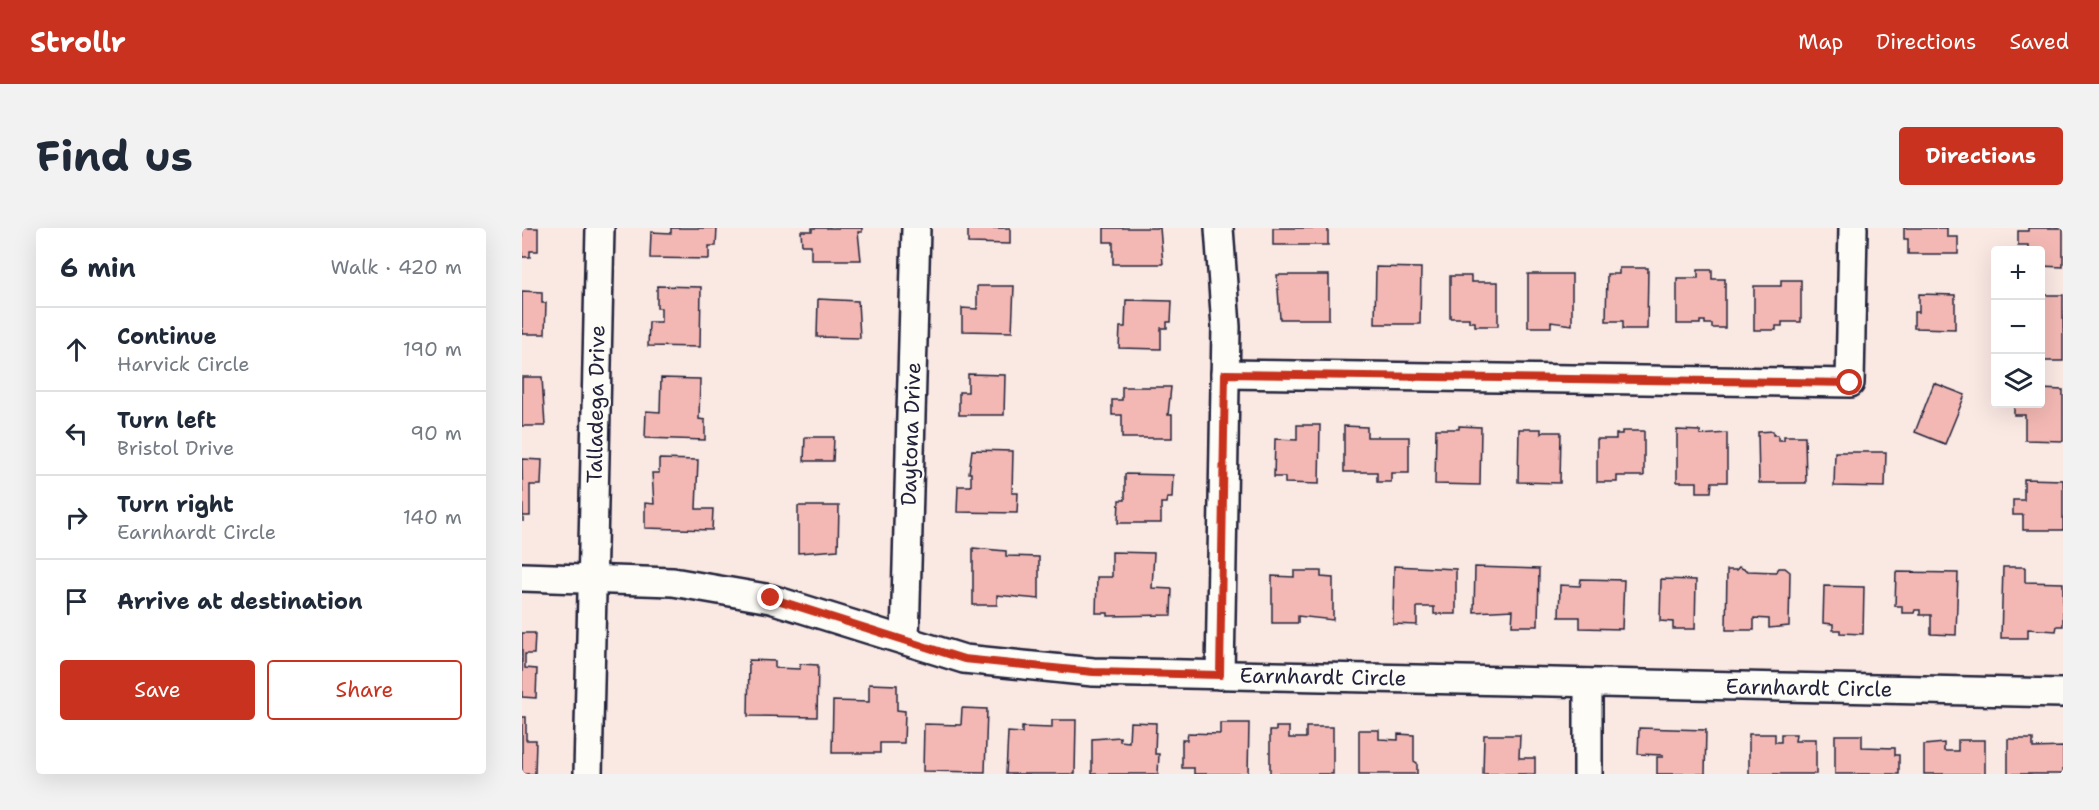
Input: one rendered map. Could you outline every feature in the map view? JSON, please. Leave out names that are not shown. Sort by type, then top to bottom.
[{"type":"street","name":"Talladega Drive","points":[[588,774],[600,228]]},
{"type":"street","name":"Daytona Drive","points":[[905,640],[916,228]]},
{"type":"street","points":[[1219,228],[1226,327],[1220,675]]},
{"type":"street","points":[[1225,374],[1850,383],[1853,228]]},
{"type":"street","name":"Earnhardt Circle","points":[[522,577],[673,582],[771,598],[964,659],[1093,672],[2063,693]]},
{"type":"street","points":[[1588,683],[1588,774]]},
{"type":"building","points":[[522,228],[538,228],[538,251],[530,251],[530,257],[522,257]]},
{"type":"building","points":[[671,228],[717,228],[716,246],[709,246],[709,259],[650,258],[651,232],[671,233]]},
{"type":"building","points":[[812,228],[862,228],[862,232],[858,232],[861,260],[811,260],[811,245],[802,245],[801,231],[812,231]]},
{"type":"building","points":[[963,228],[1010,228],[1010,244],[968,243],[968,229]]},
{"type":"building","points":[[1104,228],[1160,228],[1163,264],[1113,264],[1113,242],[1104,242]]},
{"type":"building","points":[[1273,228],[1328,228],[1328,245],[1273,245]]},
{"type":"building","points":[[1904,228],[1947,228],[1947,237],[1958,237],[1958,254],[1908,254],[1908,239],[1904,239]]},
{"type":"building","points":[[2028,228],[2063,228],[2063,267],[2045,266],[2045,246],[2018,245],[2018,231],[2028,231]]},
{"type":"building","points":[[1376,267],[1421,268],[1420,324],[1375,324]]},
{"type":"building","points":[[1619,268],[1648,268],[1647,329],[1623,329],[1623,321],[1606,321],[1607,274],[1619,274]]},
{"type":"building","points":[[1698,270],[1712,270],[1712,279],[1725,279],[1725,328],[1712,328],[1712,324],[1705,324],[1705,321],[1700,321],[1700,324],[1677,324],[1677,278],[1698,278]]},
{"type":"building","points":[[1528,274],[1572,274],[1572,325],[1551,322],[1551,327],[1528,327]]},
{"type":"building","points":[[1277,275],[1329,275],[1329,319],[1280,319]]},
{"type":"building","points":[[1450,276],[1471,276],[1471,282],[1498,282],[1498,326],[1475,326],[1475,322],[1469,322],[1469,318],[1450,318]]},
{"type":"building","points":[[1781,280],[1801,280],[1801,322],[1782,322],[1782,326],[1776,326],[1776,330],[1754,330],[1754,286],[1781,286]]},
{"type":"building","points":[[657,286],[701,287],[700,347],[648,346],[649,322],[661,322],[661,308],[657,308]]},
{"type":"building","points":[[977,286],[1014,286],[1012,332],[962,331],[962,308],[977,309]]},
{"type":"building","points":[[522,291],[542,292],[542,303],[546,303],[545,334],[522,334]]},
{"type":"building","points":[[1919,294],[1955,295],[1955,329],[1914,328],[1914,312],[1919,312]]},
{"type":"building","points":[[2045,295],[2063,295],[2063,361],[2045,361]]},
{"type":"building","points":[[818,299],[858,301],[860,338],[817,337]]},
{"type":"building","points":[[1126,300],[1172,301],[1171,322],[1167,322],[1167,328],[1161,328],[1161,349],[1119,348],[1120,327],[1125,327]]},
{"type":"building","points":[[968,374],[1005,375],[1004,415],[959,415],[959,392],[968,392]]},
{"type":"building","points":[[522,377],[542,377],[545,426],[522,426]]},
{"type":"building","points":[[661,378],[700,379],[699,419],[705,420],[705,440],[645,438],[646,411],[660,412]]},
{"type":"building","points":[[1934,383],[1965,395],[1945,444],[1915,432]]},
{"type":"building","points":[[1122,387],[1171,387],[1168,415],[1172,415],[1172,438],[1122,438],[1122,415],[1112,415],[1112,400],[1122,400]]},
{"type":"building","points":[[2045,389],[2063,390],[2063,441],[2025,440],[2025,415],[2014,415],[2014,408],[2045,408]]},
{"type":"building","points":[[1297,425],[1320,425],[1319,484],[1285,483],[1285,477],[1274,477],[1275,439],[1297,440]]},
{"type":"building","points":[[1344,426],[1367,427],[1367,437],[1409,437],[1409,473],[1391,473],[1391,482],[1377,482],[1377,472],[1344,472]]},
{"type":"building","points":[[1459,426],[1481,427],[1480,485],[1435,484],[1436,429],[1459,429]]},
{"type":"building","points":[[1519,429],[1541,429],[1541,434],[1561,432],[1560,483],[1518,482]]},
{"type":"building","points":[[1677,430],[1700,431],[1700,435],[1727,433],[1727,482],[1712,482],[1711,492],[1697,492],[1697,482],[1677,482]]},
{"type":"building","points":[[1622,431],[1644,431],[1644,476],[1617,476],[1617,482],[1597,482],[1597,439],[1616,439],[1616,434],[1622,434]]},
{"type":"building","points":[[1773,431],[1773,435],[1778,435],[1778,440],[1784,440],[1784,436],[1805,436],[1806,483],[1759,483],[1758,432]]},
{"type":"building","points":[[805,437],[834,437],[833,461],[804,461]]},
{"type":"building","points":[[972,450],[1013,451],[1012,493],[1018,493],[1017,513],[957,512],[958,486],[971,486],[971,473],[969,473]]},
{"type":"building","points":[[1835,452],[1886,452],[1885,487],[1834,486]]},
{"type":"building","points":[[522,459],[542,460],[541,485],[530,485],[530,516],[523,516],[523,522]]},
{"type":"building","points":[[659,459],[698,460],[696,509],[713,509],[712,530],[645,528],[645,503],[654,504],[652,473],[659,473]]},
{"type":"building","points":[[1125,474],[1173,475],[1172,498],[1167,498],[1166,503],[1161,503],[1161,523],[1118,523],[1119,500],[1125,500]]},
{"type":"building","points":[[2024,479],[2063,480],[2063,530],[2023,530],[2023,515],[2013,515],[2013,500],[2024,500]]},
{"type":"building","points":[[798,506],[839,506],[838,550],[798,553]]},
{"type":"building","points":[[973,548],[1006,551],[1006,556],[1039,557],[1039,599],[997,595],[997,605],[973,605]]},
{"type":"building","points":[[1112,552],[1154,553],[1152,588],[1172,589],[1171,615],[1108,616],[1108,613],[1096,613],[1097,577],[1112,577]]},
{"type":"building","points":[[1394,566],[1456,569],[1456,614],[1434,614],[1434,607],[1417,607],[1417,625],[1393,624]]},
{"type":"building","points":[[1475,567],[1539,569],[1538,626],[1512,626],[1513,610],[1474,612]]},
{"type":"building","points":[[1739,567],[1748,571],[1776,572],[1779,568],[1785,568],[1790,572],[1789,626],[1769,628],[1769,619],[1754,618],[1754,630],[1726,630],[1727,570],[1736,570]]},
{"type":"building","points":[[2003,567],[2025,567],[2025,582],[2063,583],[2063,626],[2057,626],[2056,631],[2028,629],[2028,638],[2001,638]]},
{"type":"building","points":[[1294,571],[1321,571],[1321,577],[1333,578],[1333,620],[1298,616],[1298,623],[1272,623],[1272,576],[1294,577]]},
{"type":"building","points":[[1896,572],[1958,573],[1956,635],[1931,634],[1931,615],[1920,615],[1920,610],[1915,610],[1914,613],[1902,613],[1902,606],[1895,606]]},
{"type":"building","points":[[1581,579],[1624,580],[1622,629],[1580,628],[1580,617],[1559,617],[1560,585],[1580,586]]},
{"type":"building","points":[[1661,579],[1696,580],[1695,629],[1673,629],[1673,622],[1660,621]]},
{"type":"building","points":[[1824,586],[1864,587],[1863,634],[1840,633],[1840,630],[1833,630],[1833,624],[1823,623]]},
{"type":"building","points":[[522,633],[535,633],[534,654],[525,654],[525,668],[537,669],[536,698],[522,697]]},
{"type":"building","points":[[749,660],[775,661],[775,668],[800,669],[800,664],[818,665],[817,717],[748,716]]},
{"type":"building","points":[[869,684],[897,685],[897,710],[905,711],[904,743],[880,743],[880,753],[832,753],[833,701],[869,702]]},
{"type":"building","points":[[962,708],[987,709],[985,772],[923,771],[924,724],[961,725]]},
{"type":"building","points":[[522,717],[526,717],[526,740],[536,740],[535,774],[522,774]]},
{"type":"building","points":[[1052,720],[1076,720],[1075,774],[1006,774],[1008,732],[1022,733],[1022,727],[1052,728]]},
{"type":"building","points":[[1130,722],[1156,723],[1155,754],[1159,754],[1158,774],[1092,774],[1092,739],[1120,737],[1120,741],[1129,742]]},
{"type":"building","points":[[1220,723],[1249,723],[1248,774],[1194,774],[1194,768],[1182,768],[1182,740],[1187,740],[1188,733],[1220,734]]},
{"type":"building","points":[[1276,727],[1289,727],[1289,738],[1306,738],[1306,727],[1333,727],[1333,774],[1270,774],[1270,731],[1276,731]]},
{"type":"building","points":[[1639,728],[1706,730],[1705,774],[1657,774],[1657,757],[1663,757],[1663,755],[1638,754]]},
{"type":"building","points":[[1359,730],[1379,730],[1379,739],[1398,740],[1398,734],[1414,735],[1414,761],[1417,763],[1417,774],[1359,774]]},
{"type":"building","points":[[1749,734],[1775,734],[1775,742],[1781,742],[1781,734],[1796,734],[1795,741],[1816,739],[1816,774],[1749,774]]},
{"type":"building","points":[[1484,735],[1520,735],[1519,758],[1535,758],[1535,774],[1483,774]]},
{"type":"building","points":[[1835,735],[1862,735],[1862,747],[1895,748],[1895,755],[1899,755],[1899,774],[1835,774]]},
{"type":"building","points":[[2008,739],[2033,739],[2033,748],[2063,747],[2063,774],[2008,774]]},
{"type":"building","points":[[1958,740],[1985,740],[1985,774],[1924,774],[1924,745],[1944,743],[1944,751],[1958,751]]},
{"type":"route","points":[[771,598],[964,659],[1093,672],[1220,675],[1225,374],[1850,383]]}]
